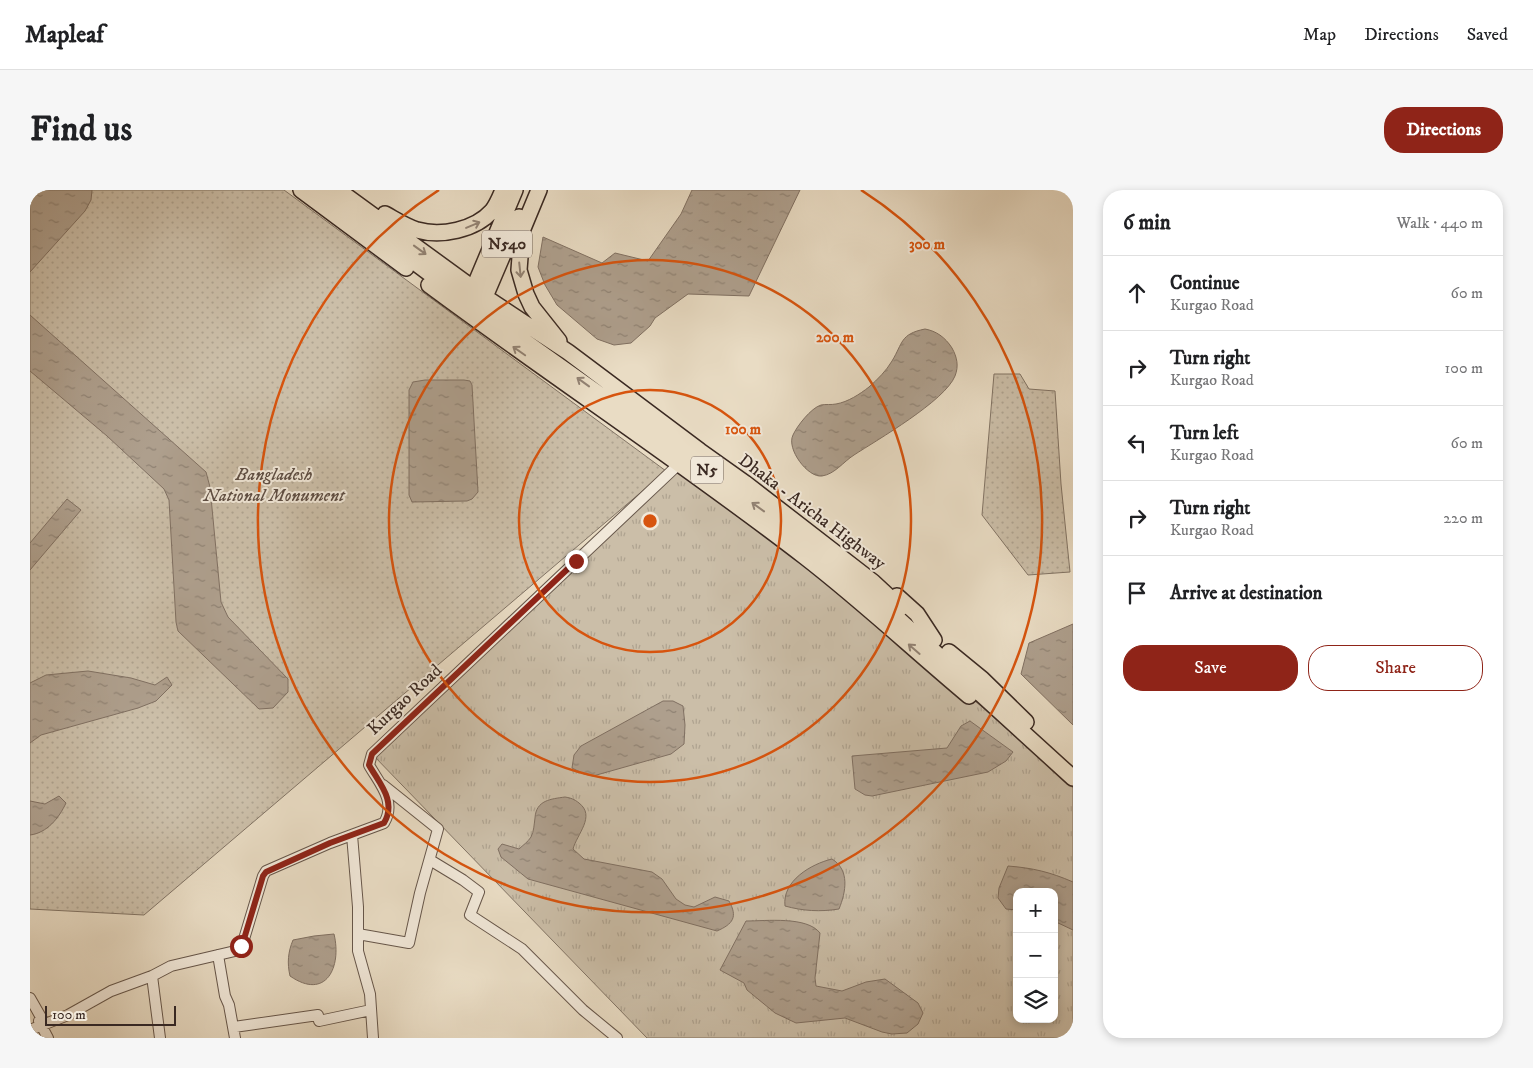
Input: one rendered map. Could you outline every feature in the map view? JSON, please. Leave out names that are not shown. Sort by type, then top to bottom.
[{"type":"highway","points":[[301,190],[505,341],[680,463],[807,558],[981,706],[991,713],[1009,719]]},
{"type":"highway","name":"N5","points":[[318,190],[480,292],[789,529],[871,594],[1073,778]]},
{"type":"highway","name":"Dhaka - Aricha Highway","points":[[338,190],[480,292],[568,352],[700,452],[777,507],[873,582],[934,640],[982,679],[1073,765]]},
{"type":"highway","points":[[349,190],[403,225],[430,232],[462,229],[482,221],[494,209],[503,190]]},
{"type":"highway","name":"N540","points":[[480,292],[515,190]]},
{"type":"highway","name":"N540","points":[[480,292],[530,190]]},
{"type":"highway","points":[[538,190],[522,231],[519,270],[526,294],[532,306],[568,352]]},
{"type":"street","name":"Kurgao Road","points":[[30,1030],[76,1011],[111,991],[152,976],[171,966],[235,951],[241,946],[244,939],[263,876],[266,872],[384,823],[389,816],[390,807],[382,784],[375,777],[369,765],[372,754],[680,463]]},
{"type":"street","points":[[358,934],[409,943],[420,893],[438,830],[382,784]]},
{"type":"street","points":[[352,835],[358,908],[358,951],[370,994],[373,1038]]},
{"type":"street","points":[[430,860],[479,892],[470,915],[522,949],[583,1010],[616,1038]]},
{"type":"street","points":[[218,955],[235,1038]]},
{"type":"street","points":[[152,976],[160,1038]]},
{"type":"street","points":[[30,998],[42,1019],[39,1021],[48,1038]]},
{"type":"street","points":[[234,1027],[318,1015],[318,1021],[371,1010]]},
{"type":"green space","name":"Bangladesh National Monument","points":[[30,190],[284,190],[666,471],[144,915],[30,909]]},
{"type":"green space","points":[[994,374],[1020,374],[1029,389],[1055,391],[1061,484],[1070,572],[1028,575],[982,515]]},
{"type":"green space","points":[[680,463],[981,706],[1073,788],[1073,1038],[647,1038],[372,754]]},
{"type":"water","points":[[30,190],[92,190],[91,200],[85,211],[30,272]]},
{"type":"water","points":[[692,190],[800,190],[749,296],[688,294],[655,318],[650,326],[631,343],[614,345],[597,339],[557,305],[545,285],[538,267],[543,237],[602,263],[615,253],[648,261],[681,214]]},
{"type":"water","points":[[30,315],[206,472],[210,487],[221,602],[228,617],[288,679],[288,692],[273,708],[259,709],[178,631],[169,500],[164,489],[107,436],[30,371]]},
{"type":"water","points":[[925,329],[937,333],[943,338],[952,348],[955,355],[957,362],[956,372],[949,386],[925,408],[854,455],[831,473],[822,476],[816,475],[805,468],[795,455],[792,441],[793,435],[801,422],[809,413],[821,405],[845,401],[865,390],[887,368],[903,340],[917,331]]},
{"type":"water","points":[[425,380],[464,380],[470,381],[472,385],[478,492],[472,499],[467,501],[412,502],[409,495],[409,390],[413,382]]},
{"type":"water","points":[[67,499],[81,510],[30,570],[30,543]]},
{"type":"water","points":[[1073,624],[1073,725],[1021,674],[1029,643]]},
{"type":"water","points":[[88,671],[131,678],[155,685],[167,677],[172,685],[156,701],[138,708],[41,735],[30,743],[30,683],[46,675]]},
{"type":"water","points":[[663,701],[673,701],[683,706],[684,744],[671,754],[593,776],[572,768],[574,755],[581,746]]},
{"type":"water","points":[[970,721],[1013,752],[1006,761],[988,772],[872,796],[865,795],[855,789],[852,756],[947,748],[961,726]]},
{"type":"water","points":[[59,796],[66,803],[60,814],[47,828],[30,835],[30,801],[45,804]]},
{"type":"water","points":[[565,797],[579,803],[584,808],[586,814],[584,825],[573,849],[584,859],[652,872],[662,879],[676,899],[685,905],[694,907],[715,897],[729,901],[733,911],[730,923],[717,931],[528,879],[501,857],[498,849],[502,844],[519,849],[530,839],[536,812],[541,804]]},
{"type":"water","points":[[832,859],[842,869],[845,882],[845,889],[839,909],[825,911],[785,906],[785,897],[793,881],[807,869]]},
{"type":"water","points":[[1008,866],[1041,871],[1073,882],[1073,930],[1058,923],[1058,888],[1013,888],[1013,910],[1006,909],[998,898],[999,888]]},
{"type":"water","points":[[775,920],[796,922],[814,928],[820,933],[815,978],[816,986],[842,991],[866,982],[885,979],[918,1003],[923,1013],[918,1024],[907,1033],[892,1034],[845,1018],[796,1023],[775,1013],[747,990],[744,983],[720,970],[746,921]]},
{"type":"water","points":[[334,934],[336,958],[328,977],[322,982],[313,985],[303,983],[290,976],[288,958],[293,940]]},
{"type":"route","points":[[241,946],[263,876],[266,872],[330,843],[384,823],[389,816],[390,807],[382,784],[375,777],[369,765],[372,754],[576,561]]}]
